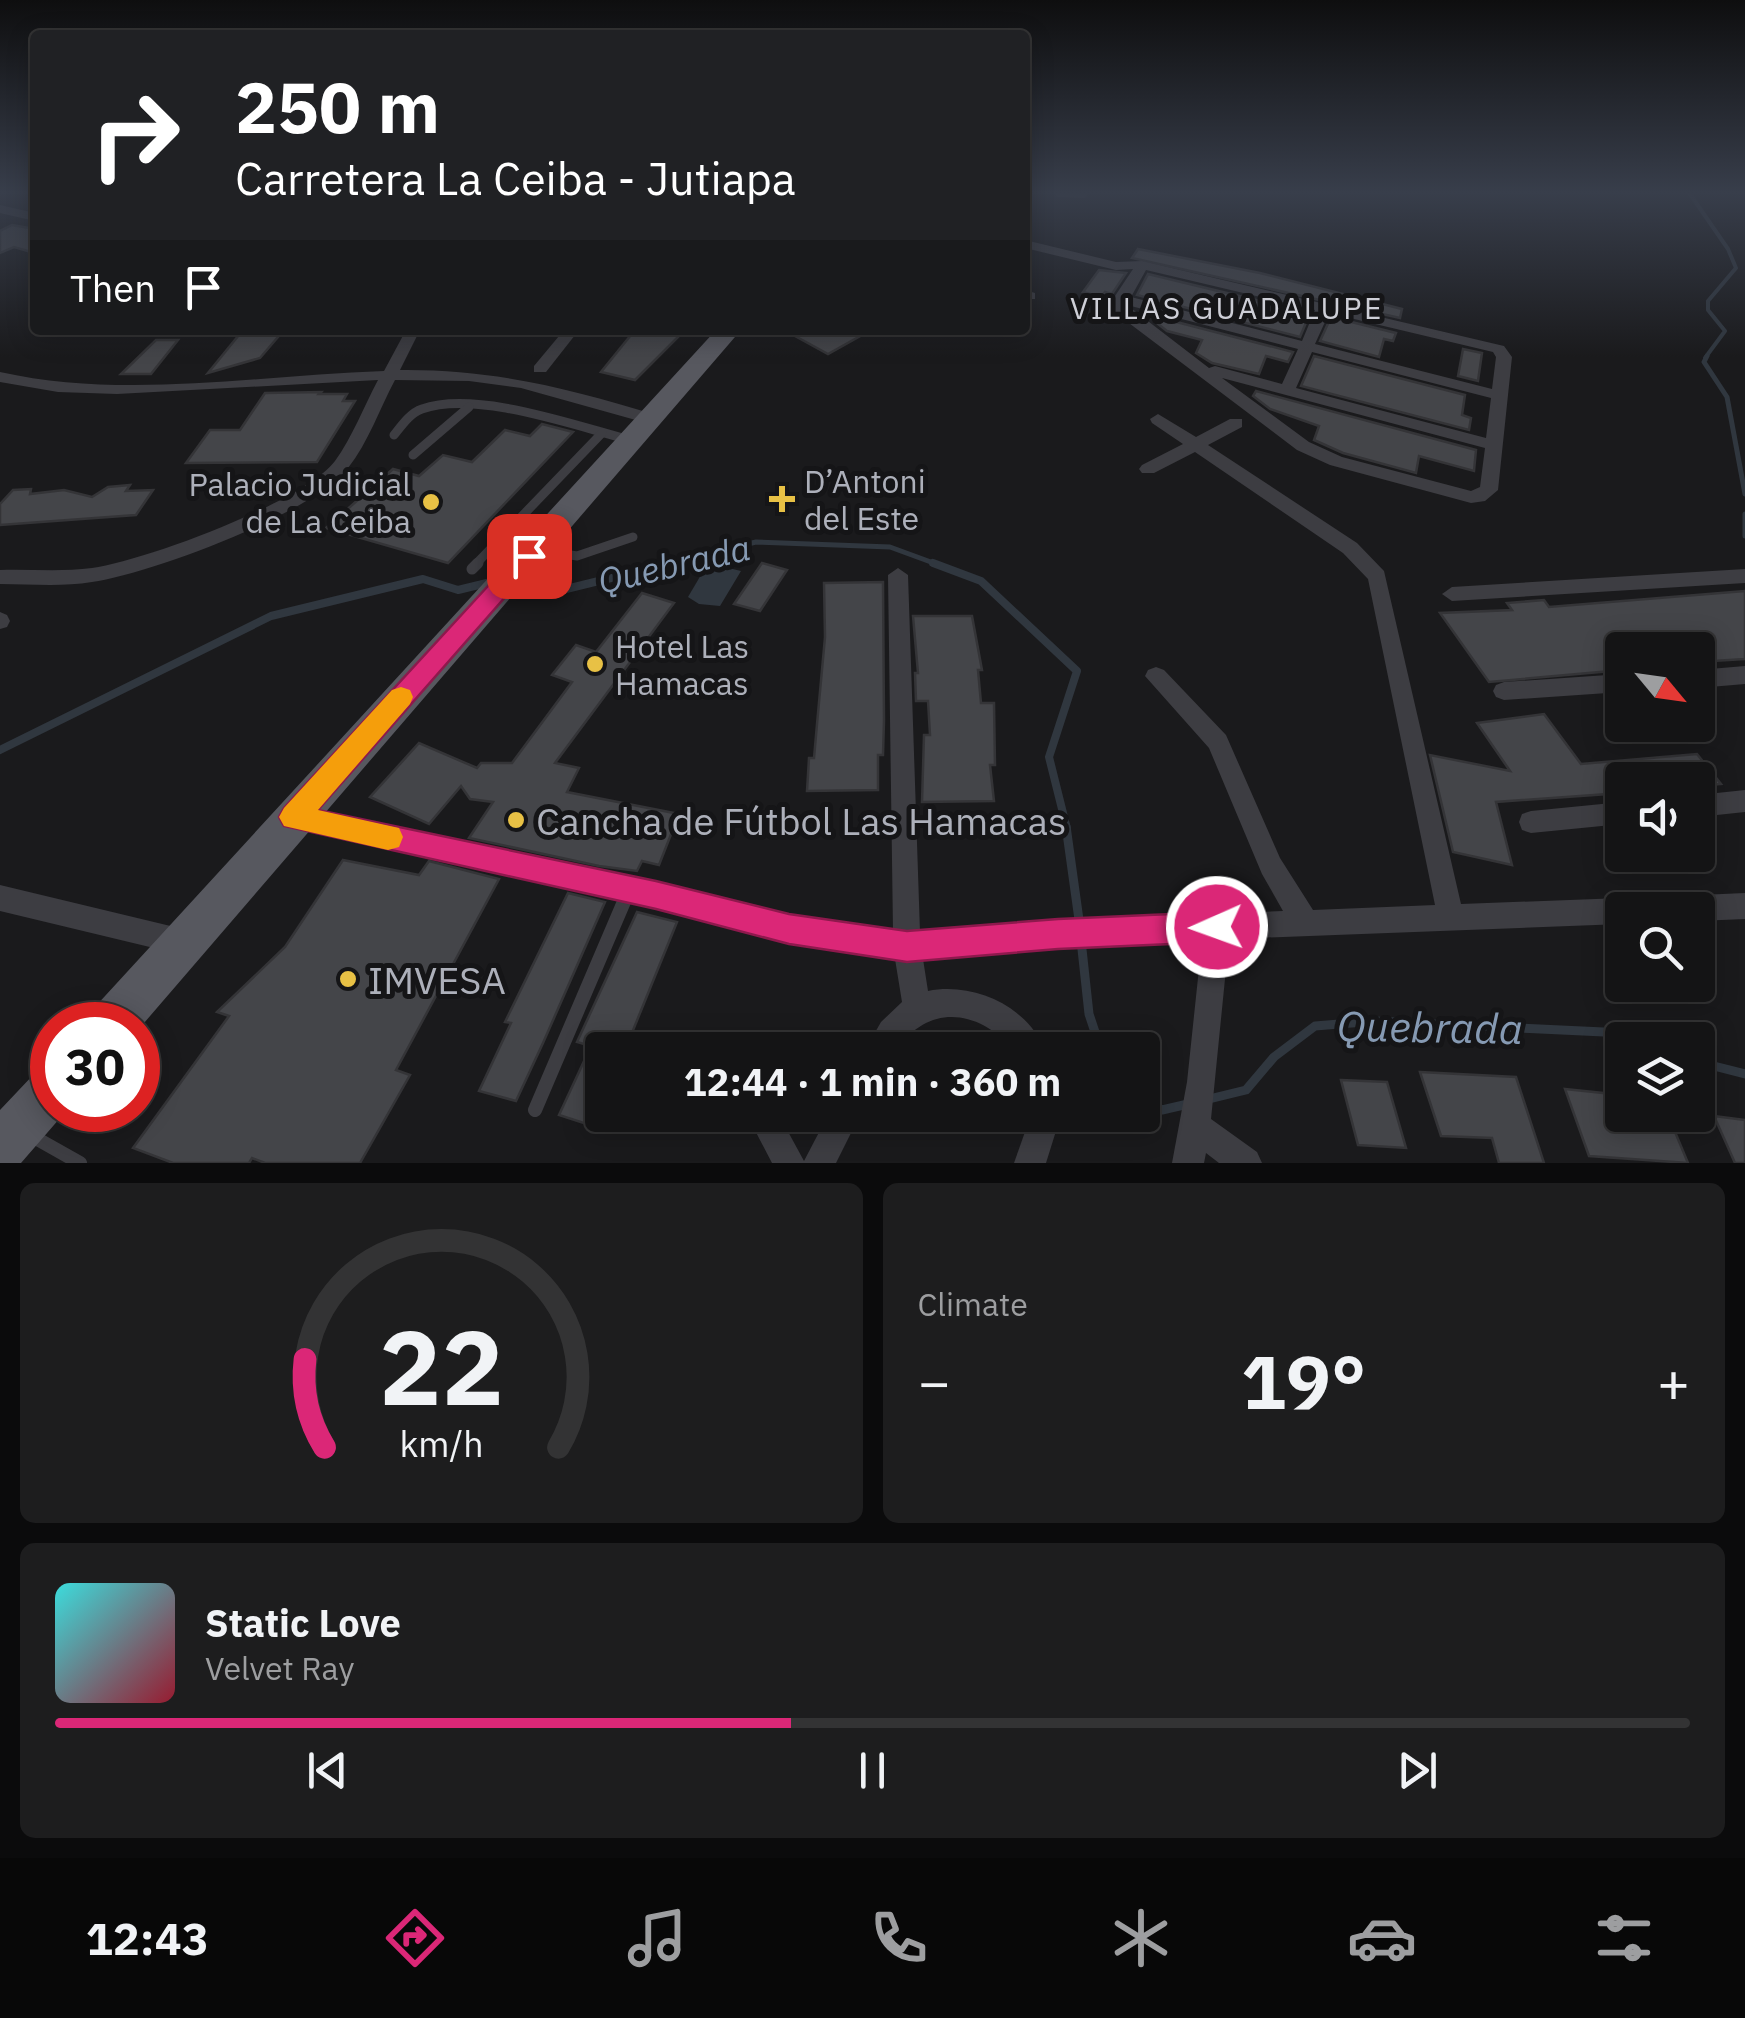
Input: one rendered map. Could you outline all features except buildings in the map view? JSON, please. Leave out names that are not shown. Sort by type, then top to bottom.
[{"type":"main road","points":[[132,1002],[294,817],[482,582],[532,552],[724,335]]},
{"type":"main road","points":[[9,1138],[30,1115]]},
{"type":"street","points":[[1043,248],[1116,266],[1142,266],[1499,350],[1504,357],[1489,490],[1479,497],[1461,494],[1318,454],[1118,308],[1142,266]]},
{"type":"street","points":[[1120,299],[1498,395]]},
{"type":"street","points":[[1287,390],[1324,307]]},
{"type":"street","points":[[0,577],[94,574],[156,559],[302,497],[340,466],[410,335]]},
{"type":"street","points":[[540,369],[568,335]]},
{"type":"street","points":[[1203,368],[1494,445]]},
{"type":"street","points":[[0,376],[35,386],[92,390],[388,377],[502,380],[580,397],[640,430]]},
{"type":"street","points":[[1158,419],[1350,548],[1378,576],[1451,918]]},
{"type":"street","points":[[1148,468],[1236,423]]},
{"type":"street","points":[[898,575],[907,947],[917,1010]]},
{"type":"street","points":[[1452,594],[1745,576]]},
{"type":"street","points":[[1156,676],[1218,742],[1271,866],[1305,922]]},
{"type":"street","points":[[1715,677],[1745,676]]},
{"type":"street","points":[[1504,691],[1605,685]]},
{"type":"street","points":[[1715,804],[1745,801]]},
{"type":"street","points":[[1531,822],[1605,815]]},
{"type":"street","points":[[294,817],[630,889],[789,929],[907,947],[1097,932],[1605,912]]},
{"type":"street","points":[[0,898],[185,943]]},
{"type":"street","points":[[1715,907],[1745,906]]},
{"type":"street","points":[[1188,1163],[1202,1082],[1217,927]]},
{"type":"street","points":[[892,1032],[917,1010],[936,1003],[994,1013],[1017,1032]]},
{"type":"street","points":[[1196,1125],[1246,1163]]},
{"type":"street","points":[[771,1132],[788,1163]]},
{"type":"street","points":[[818,1163],[835,1132]]},
{"type":"street","points":[[1030,1163],[1040,1132]]},
{"type":"lane","points":[[394,435],[408,417],[424,407],[444,404],[534,416],[602,433],[640,430]]},
{"type":"lane","points":[[413,455],[469,407]]},
{"type":"lane","points":[[482,582],[602,433]]},
{"type":"lane","points":[[532,552],[577,556],[633,537]]},
{"type":"lane","points":[[535,1110],[630,889]]},
{"type":"lane","points":[[9,1138],[80,1163]]},
{"type":"shaded area","points":[[708,563],[741,571],[720,606],[699,604],[688,597]]},
{"type":"waterway","name":"Quebrada","points":[[1705,358],[1725,331],[1708,310],[1708,301],[1736,268],[1727,248]]},
{"type":"waterway","name":"Quebrada","points":[[1707,356],[1704,362],[1727,397],[1745,494]]},
{"type":"waterway","name":"Quebrada","points":[[1745,514],[1745,536]]},
{"type":"waterway","name":"Quebrada","points":[[661,565],[756,542],[890,547],[939,565]]},
{"type":"waterway","name":"Quebrada","points":[[518,583],[558,591],[672,563]]},
{"type":"waterway","name":"Quebrada","points":[[933,563],[981,581],[1077,671],[1049,757],[1067,829]]},
{"type":"waterway","name":"Quebrada","points":[[0,750],[271,616],[423,579],[458,590],[491,582]]},
{"type":"waterway","name":"Quebrada","points":[[1066,826],[1080,927]]},
{"type":"waterway","name":"Quebrada","points":[[1081,940],[1089,1014],[1095,1032]]},
{"type":"waterway","name":"Quebrada","points":[[1209,1099],[1246,1090],[1274,1057],[1315,1026],[1376,1021],[1605,1032]]},
{"type":"waterway","name":"Quebrada","points":[[1715,1066],[1745,1074]]},
{"type":"waterway","name":"Quebrada","points":[[1160,1109],[1188,1104]]},
{"type":"slow traffic","points":[[388,837],[294,817],[401,697]]},
{"type":"place","name":"D’Antoni del Este","points":[[782,499]]},
{"type":"place","name":"Palacio Judicial de La Ceiba","points":[[431,502]]},
{"type":"place","name":"Hotel Las Hamacas","points":[[595,664]]},
{"type":"place","name":"Cancha de Fútbol Las Hamacas","points":[[516,820]]},
{"type":"place","name":"IMVESA","points":[[348,979]]},
{"type":"district","name":"VILLAS GUADALUPE","points":[[1227,307]]},
{"type":"route","points":[[529,556],[294,817],[656,895],[789,929],[907,947],[1058,934],[1217,927]]}]
